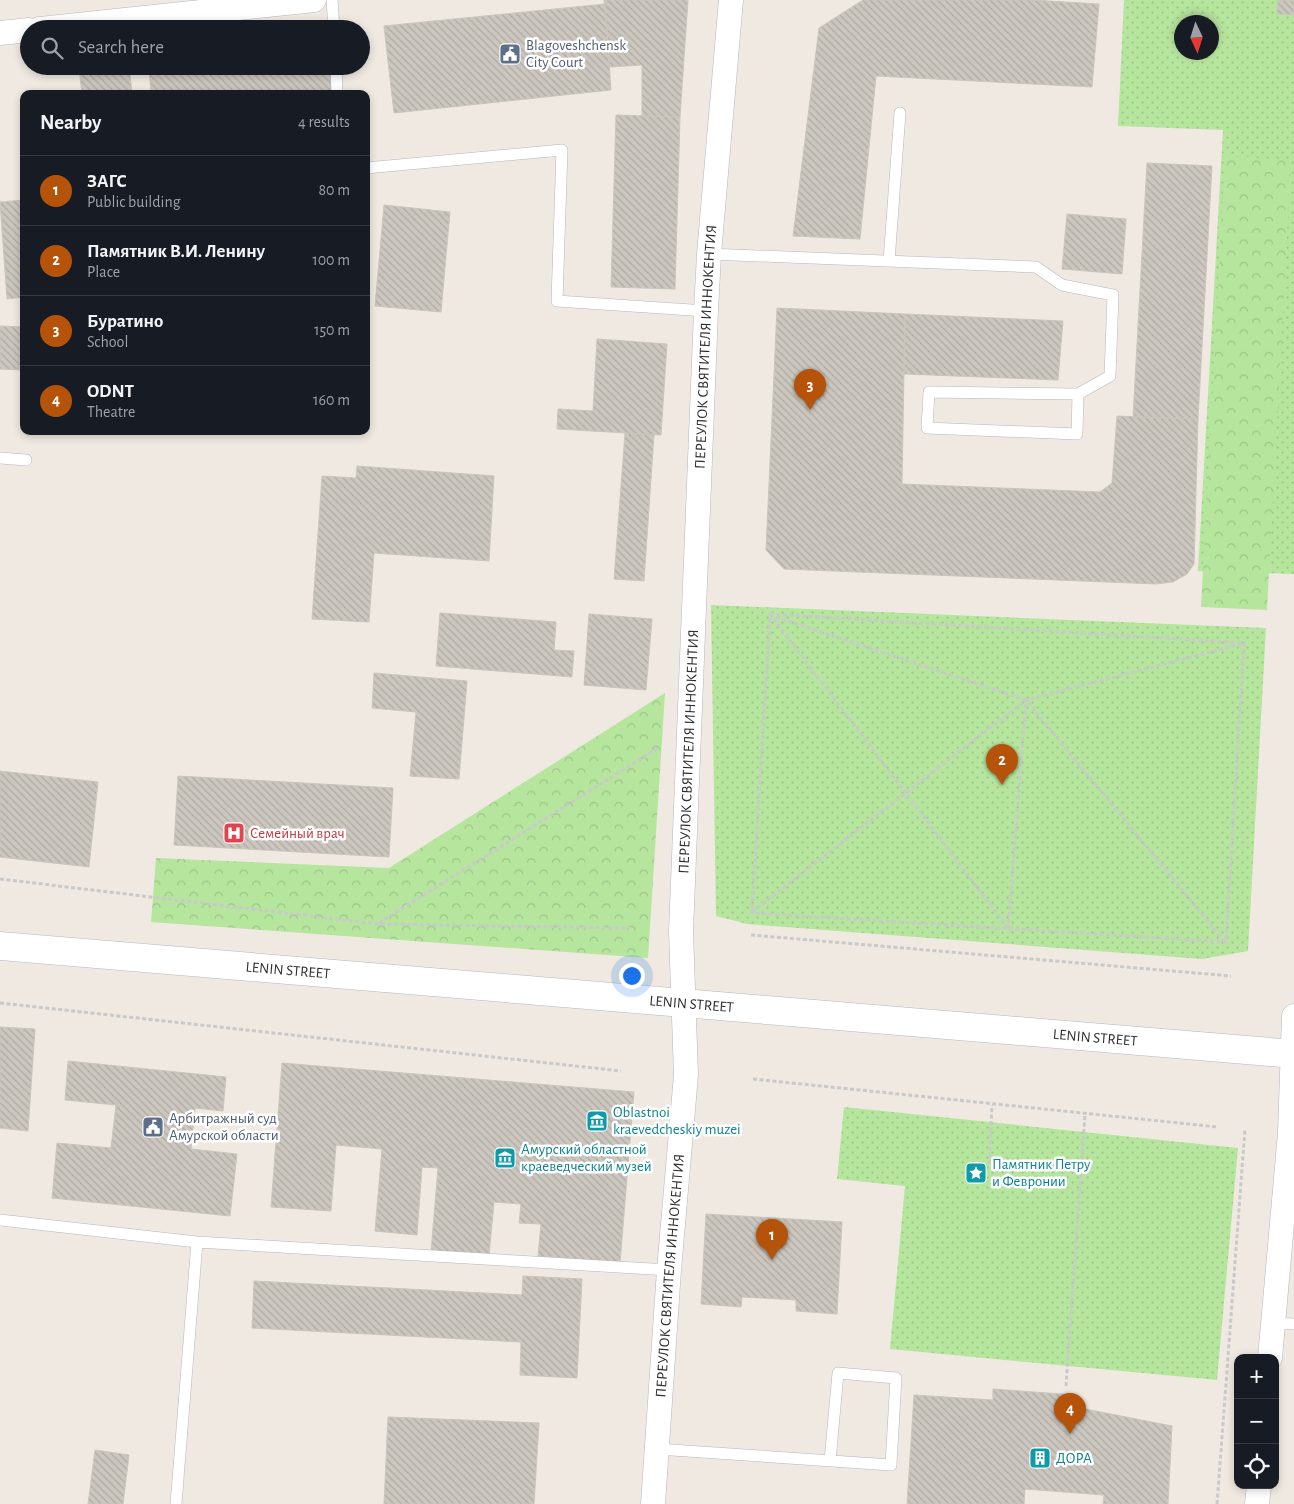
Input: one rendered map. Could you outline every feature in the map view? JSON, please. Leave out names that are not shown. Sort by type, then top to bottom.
[{"type":"main road","name":"LENIN STREET","points":[[0,946],[1293,1053]]},
{"type":"street","points":[[125,20],[314,0]]},
{"type":"street","name":"ПЕРЕУЛОК СВЯТИТЕЛЯ ИННОКЕНТИЯ","points":[[653,1504],[669,1270],[686,1076],[685,1003],[681,931],[706,311],[709,254],[731,0]]},
{"type":"street","points":[[0,33],[20,31]]},
{"type":"street","points":[[1272,1354],[1284,1324],[1294,1016]]},
{"type":"street","points":[[1257,1504],[1259,1489]]},
{"type":"lane","points":[[332,0],[333,20]]},
{"type":"lane","points":[[336,75],[337,90]]},
{"type":"lane","points":[[889,261],[900,113]]},
{"type":"lane","points":[[370,168],[562,150],[557,301],[706,311]]},
{"type":"lane","points":[[709,254],[1036,267],[1062,285],[1114,295],[1110,376],[1078,394],[929,392],[927,428],[1077,434],[1078,394]]},
{"type":"lane","points":[[0,458],[26,460]]},
{"type":"lane","points":[[0,1220],[197,1242],[669,1270]]},
{"type":"lane","points":[[176,1504],[197,1242]]},
{"type":"lane","points":[[657,1449],[830,1461],[890,1465],[896,1378],[838,1373],[830,1461]]},
{"type":"path","points":[[770,614],[1244,643]]},
{"type":"path","points":[[770,614],[1026,700],[1226,942]]},
{"type":"path","points":[[770,614],[1008,929]]},
{"type":"path","points":[[752,913],[770,614]]},
{"type":"path","points":[[752,913],[1026,700],[1244,643]]},
{"type":"path","points":[[1226,942],[1244,643]]},
{"type":"path","points":[[1008,929],[1026,700]]},
{"type":"path","points":[[378,924],[658,748]]},
{"type":"path","points":[[0,879],[378,924],[630,928]]},
{"type":"path","points":[[752,913],[1226,942]]},
{"type":"path","points":[[751,935],[1231,976]]},
{"type":"path","points":[[0,1003],[621,1070]]},
{"type":"path","points":[[753,1079],[1218,1127]]},
{"type":"path","points":[[989,1164],[992,1105]]},
{"type":"path","points":[[1066,1386],[1085,1114]]},
{"type":"path","points":[[1217,1504],[1244,1130]]},
{"type":"green space","points":[[1124,0],[1294,0],[1294,574],[1198,571],[1223,130],[1118,126]]},
{"type":"green space","points":[[1225,156],[1291,160],[1267,610],[1201,607]]},
{"type":"green space","points":[[711,605],[1266,628],[1248,951],[1202,959],[747,924],[716,916]]},
{"type":"green space","points":[[665,693],[648,958],[151,922],[156,858],[389,868]]},
{"type":"green space","points":[[844,1107],[1238,1148],[1217,1380],[890,1349],[905,1186],[837,1179]]},
{"type":"building","points":[[604,0],[688,0],[680,117],[642,116],[642,65],[610,67]]},
{"type":"building","points":[[863,0],[1032,0],[1099,4],[1092,87],[876,76],[860,239],[793,236],[819,28]]},
{"type":"building","points":[[1278,0],[1294,1],[1294,15],[1277,14]]},
{"type":"building","points":[[605,4],[611,90],[394,113],[384,26]]},
{"type":"building","points":[[80,75],[130,75],[132,90],[82,90]]},
{"type":"building","points":[[150,75],[338,75],[339,90],[151,90]]},
{"type":"building","points":[[616,115],[680,117],[675,289],[611,287]]},
{"type":"building","points":[[1147,163],[1212,166],[1198,419],[1133,417]]},
{"type":"building","points":[[20,200],[20,297],[7,299],[0,202]]},
{"type":"building","points":[[384,205],[450,212],[441,312],[375,306]]},
{"type":"building","points":[[1067,214],[1126,219],[1122,274],[1062,269]]},
{"type":"building","points":[[777,308],[905,314],[902,484],[1100,492],[1112,483],[1117,416],[1198,419],[1194,564],[1187,574],[1173,582],[1156,584],[784,569],[766,550]]},
{"type":"building","points":[[905,314],[1063,321],[1058,380],[904,374]]},
{"type":"building","points":[[0,326],[20,327],[20,370],[0,369]]},
{"type":"building","points":[[597,339],[667,344],[661,435],[557,429],[558,409],[593,411]]},
{"type":"building","points":[[625,433],[654,435],[644,581],[614,579]]},
{"type":"building","points":[[357,466],[494,476],[489,561],[374,553],[369,622],[312,619],[322,476],[356,478]]},
{"type":"building","points":[[440,613],[556,622],[554,650],[574,651],[572,677],[436,666]]},
{"type":"building","points":[[589,614],[652,619],[646,690],[584,685]]},
{"type":"building","points":[[374,673],[467,681],[459,779],[410,776],[416,712],[372,708]]},
{"type":"building","points":[[0,771],[98,782],[89,867],[0,857]]},
{"type":"building","points":[[178,776],[393,788],[389,857],[174,845]]},
{"type":"building","points":[[0,1027],[35,1029],[28,1131],[0,1128]]},
{"type":"building","name":"Арбитражный суд Амурской области","points":[[68,1061],[226,1077],[223,1111],[195,1108],[191,1149],[237,1154],[230,1216],[52,1198],[57,1143],[111,1148],[116,1105],[65,1100]]},
{"type":"building","name":"Амурский областной краеведческий музей","points":[[282,1063],[634,1092],[620,1263],[538,1256],[541,1224],[519,1223],[521,1204],[494,1202],[489,1256],[431,1252],[438,1168],[422,1167],[417,1235],[375,1231],[382,1149],[336,1145],[331,1211],[271,1207]]},
{"type":"building","points":[[706,1214],[842,1222],[837,1314],[796,1311],[796,1300],[742,1297],[741,1307],[701,1304]]},
{"type":"building","points":[[523,1276],[582,1279],[577,1378],[520,1375],[521,1342],[252,1328],[254,1281],[522,1295]]},
{"type":"building","name":"ДОРА","points":[[993,1389],[1075,1395],[1075,1407],[1172,1426],[1168,1504],[1103,1504],[1104,1495],[1025,1489],[1024,1504],[907,1504],[914,1395],[993,1400]]},
{"type":"building","points":[[388,1417],[539,1423],[534,1504],[384,1504]]},
{"type":"building","points":[[95,1450],[129,1455],[123,1504],[88,1504]]},
{"type":"place","name":"Blagoveshchensk City Court","points":[[510,54]]},
{"type":"place","name":"Буратино","points":[[810,410]]},
{"type":"place","name":"Памятник В.И. Ленину","points":[[1002,785]]},
{"type":"place","name":"Семейный врач","points":[[234,833]]},
{"type":"place","name":"Oblastnoi kraevedcheskiy muzei","points":[[597,1121]]},
{"type":"place","name":"Арбитражный суд Амурской области","points":[[153,1127]]},
{"type":"place","name":"Амурский областной краеведческий музей","points":[[505,1158]]},
{"type":"place","name":"Памятник Петру и Февронии","points":[[976,1173]]},
{"type":"place","name":"ЗАГС","points":[[772,1260]]},
{"type":"place","name":"ODNT","points":[[1070,1434]]},
{"type":"place","name":"ДОРА","points":[[1040,1458]]}]
